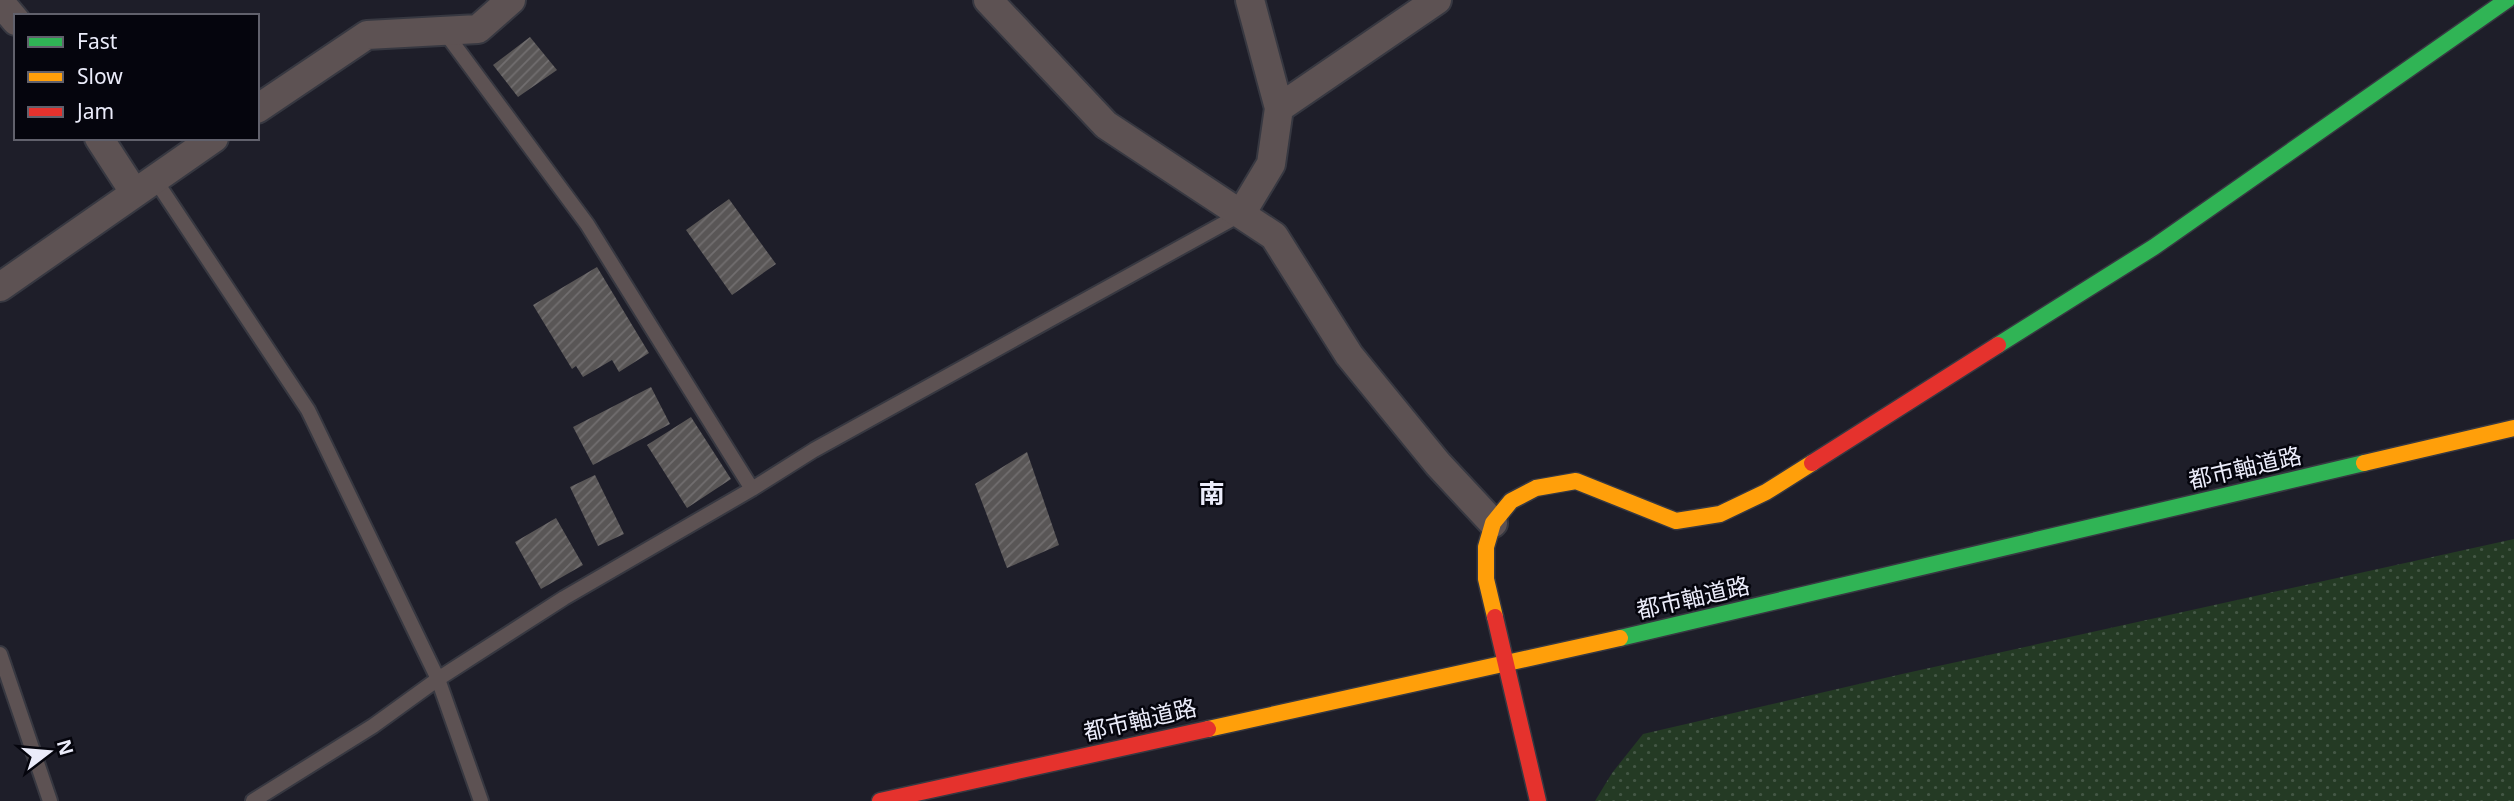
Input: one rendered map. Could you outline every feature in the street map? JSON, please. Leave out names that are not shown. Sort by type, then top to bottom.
[{"type":"street","points":[[259,108],[367,35],[478,29],[511,0]]},
{"type":"street","points":[[988,0],[1107,125],[1274,236],[1349,355],[1438,464],[1493,523]]},
{"type":"street","points":[[1241,214],[1271,164],[1279,108],[1250,0]]},
{"type":"street","points":[[1279,108],[1437,0]]},
{"type":"street","points":[[1538,801],[1486,579],[1486,547],[1493,523],[1511,501],[1536,488],[1577,481],[1676,521],[1720,514],[1766,492],[2154,247],[2507,0]]},
{"type":"street","points":[[0,2],[14,19]]},
{"type":"street","points":[[101,140],[144,185]]},
{"type":"street","points":[[0,287],[211,140]]},
{"type":"street","name":"都市軸道路","points":[[880,801],[1648,632],[2514,428]]},
{"type":"lane","points":[[444,31],[587,224],[752,489]]},
{"type":"lane","points":[[144,185],[308,410],[438,678],[481,801]]},
{"type":"lane","points":[[253,801],[373,726],[438,678],[564,598],[814,450],[1241,214]]},
{"type":"lane","points":[[0,654],[50,801]]},
{"type":"green space","points":[[2514,539],[2514,801],[1595,801],[1612,773],[1643,734]]},
{"type":"building","points":[[530,37],[557,70],[518,97],[493,65]]},
{"type":"building","points":[[729,199],[776,264],[732,295],[686,230]]},
{"type":"building","points":[[597,267],[649,353],[619,372],[612,360],[583,377],[576,366],[572,369],[533,305]]},
{"type":"building","points":[[651,387],[670,424],[593,465],[573,427]]},
{"type":"building","points":[[691,417],[731,479],[687,508],[647,445]]},
{"type":"building","points":[[1027,452],[1059,545],[1007,568],[975,484]]},
{"type":"building","points":[[595,475],[624,534],[598,546],[570,487]]},
{"type":"building","points":[[556,518],[583,565],[541,589],[515,542]]},
{"type":"traffic: fast","points":[[1998,345],[2154,247],[2507,0]]},
{"type":"traffic: fast","points":[[1620,638],[2364,463]]},
{"type":"traffic: slow","points":[[2364,463],[2514,428]]},
{"type":"traffic: slow","points":[[1495,617],[1486,579],[1486,547],[1493,523],[1511,501],[1536,488],[1576,481],[1676,521],[1720,514],[1766,492],[1812,463]]},
{"type":"traffic: slow","points":[[1208,729],[1620,638]]},
{"type":"traffic: jam","points":[[1812,463],[1998,345]]},
{"type":"traffic: jam","points":[[1495,617],[1538,801]]},
{"type":"traffic: jam","points":[[880,801],[1208,729]]},
{"type":"district","name":"南","points":[[1212,494]]}]
